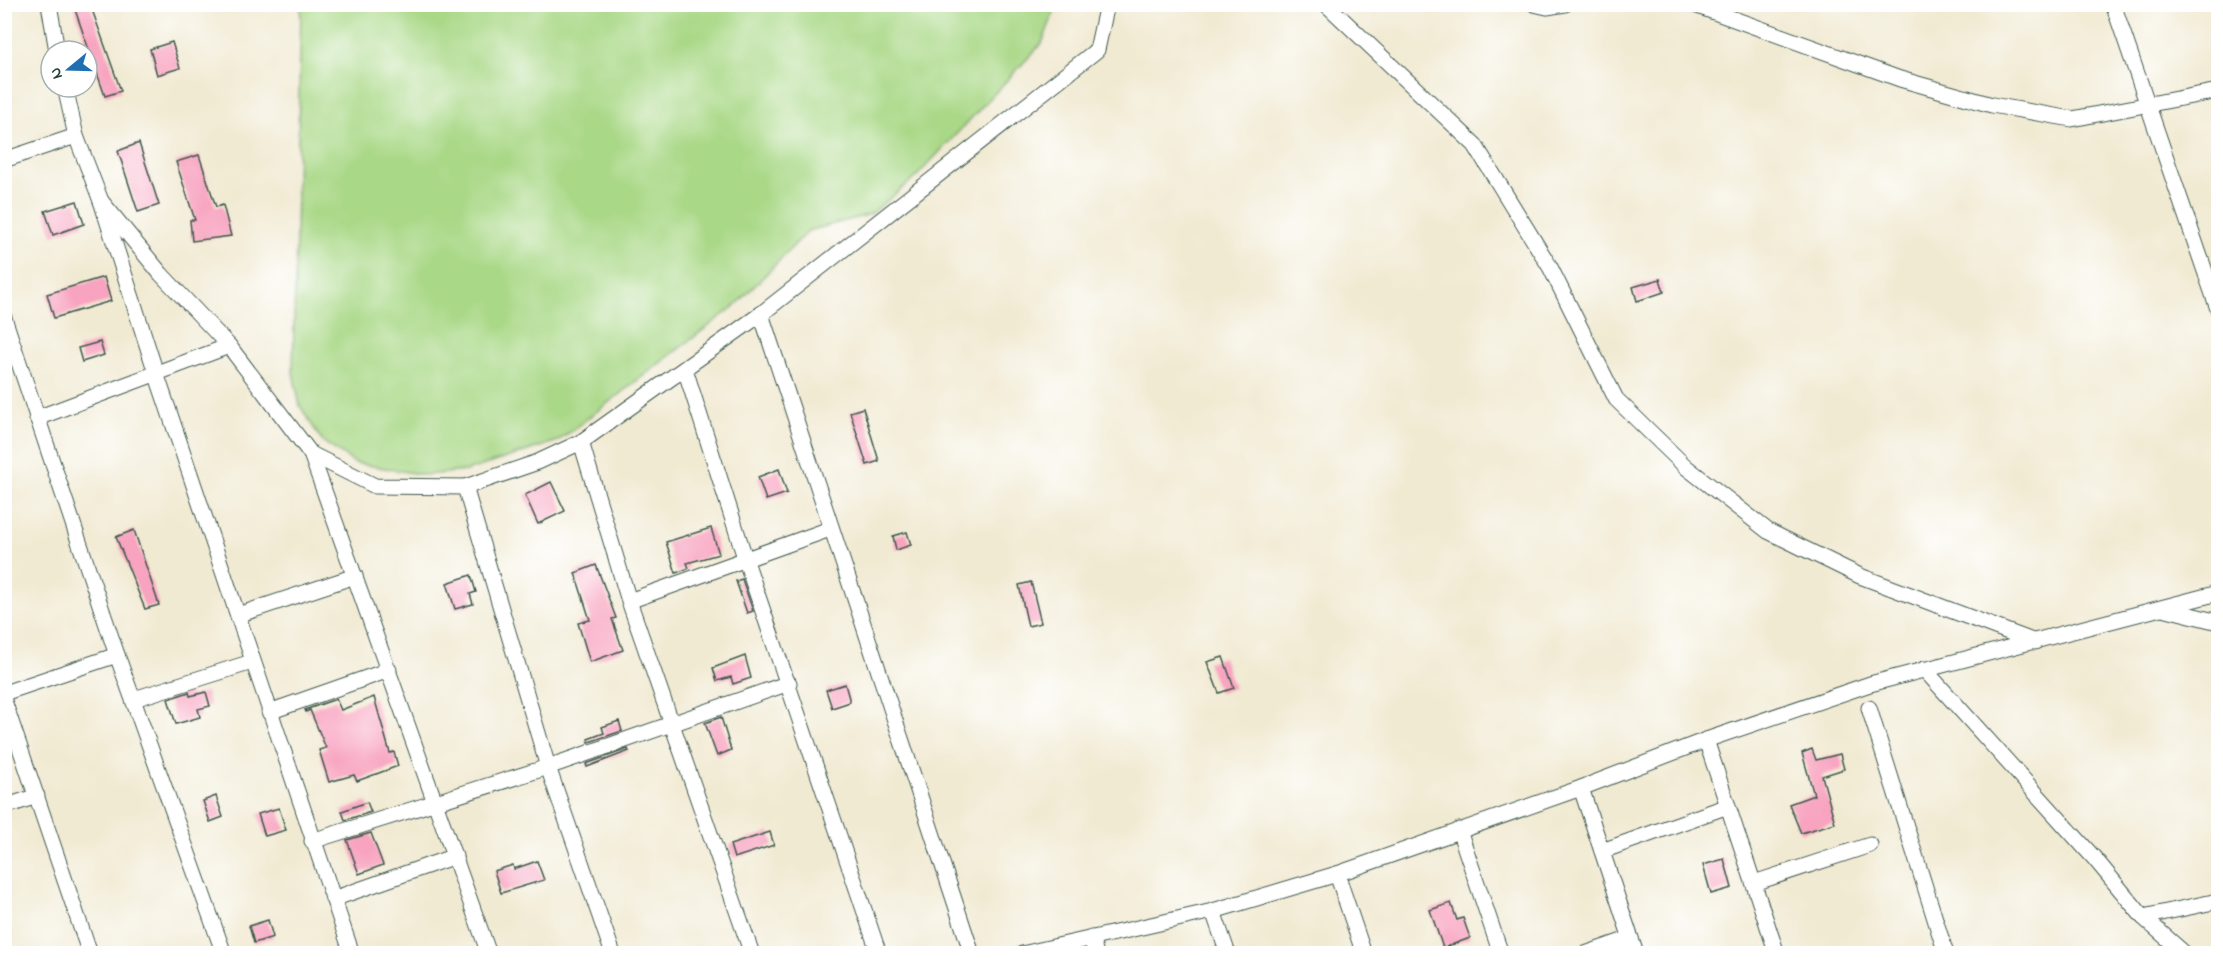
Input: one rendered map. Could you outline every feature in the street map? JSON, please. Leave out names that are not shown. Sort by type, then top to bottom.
[{"type":"street","points":[[49,4],[55,39]]},
{"type":"street","points":[[311,454],[375,486],[465,487],[538,462],[581,442],[761,314],[1097,50],[1107,4]]},
{"type":"street","points":[[1326,4],[1475,146],[1550,267],[1616,399],[1686,468],[1768,531],[1860,576],[2035,642]]},
{"type":"street","points":[[1534,4],[1547,7],[1565,4]]},
{"type":"street","points":[[1692,4],[1900,79],[1992,105],[2072,119],[2218,91]]},
{"type":"street","points":[[2113,4],[2218,309]]},
{"type":"street","points":[[68,99],[76,136],[101,201],[252,662],[352,954]]},
{"type":"street","points":[[4,160],[76,136]]},
{"type":"street","points":[[101,201],[161,274],[229,346],[311,454],[489,954]]},
{"type":"street","points":[[761,314],[972,954]]},
{"type":"street","points":[[4,318],[117,655],[224,954]]},
{"type":"street","points":[[38,418],[229,346]]},
{"type":"street","points":[[686,369],[746,561],[879,954]]},
{"type":"street","points":[[581,442],[629,601],[752,954]]},
{"type":"street","points":[[465,487],[548,767],[613,954]]},
{"type":"street","points":[[629,601],[830,529]]},
{"type":"street","points":[[238,615],[356,576]]},
{"type":"street","points":[[1022,954],[1213,911],[1337,874],[1581,788],[1706,740],[1924,669],[2218,593]]},
{"type":"street","points":[[2162,608],[2218,622]]},
{"type":"street","points":[[4,693],[117,655]]},
{"type":"street","points":[[134,699],[252,662]]},
{"type":"street","points":[[1924,669],[2095,859],[2143,917],[2186,954]]},
{"type":"street","points":[[269,712],[389,670]]},
{"type":"street","points":[[312,841],[548,767],[789,683]]},
{"type":"street","points":[[4,701],[90,954]]},
{"type":"street","points":[[1869,708],[1946,954]]},
{"type":"street","points":[[1706,740],[1778,954]]},
{"type":"street","points":[[1581,788],[1636,954]]},
{"type":"street","points":[[4,807],[38,796]]},
{"type":"street","points":[[1602,851],[1728,806]]},
{"type":"street","points":[[1459,830],[1501,954]]},
{"type":"street","points":[[1754,883],[1870,845]]},
{"type":"street","points":[[333,899],[455,856]]},
{"type":"street","points":[[1337,874],[1364,954]]},
{"type":"street","points":[[2143,917],[2218,901]]},
{"type":"street","points":[[1213,911],[1228,954]]},
{"type":"street","points":[[1091,938],[1096,954]]},
{"type":"street","points":[[1585,954],[1631,938]]},
{"type":"green space","points":[[301,4],[1057,5],[1042,43],[916,177],[871,214],[808,231],[736,305],[558,441],[466,471],[425,475],[355,463],[322,441],[300,406],[293,373]]},
{"type":"building","points":[[73,4],[90,4],[121,91],[105,96],[99,79],[99,39],[85,39]]},
{"type":"building","points":[[172,42],[180,68],[157,75],[150,49]]},
{"type":"building","points":[[139,143],[159,205],[138,212],[118,151]]},
{"type":"building","points":[[199,155],[216,207],[223,205],[231,236],[192,241],[190,220],[195,220],[176,162]]},
{"type":"building","points":[[77,201],[84,224],[53,235],[45,211]]},
{"type":"building","points":[[104,277],[111,301],[54,318],[47,294]]},
{"type":"building","points":[[1660,279],[1664,292],[1637,301],[1633,287]]},
{"type":"building","points":[[100,342],[104,355],[82,362],[78,348]]},
{"type":"building","points":[[863,408],[879,461],[867,465],[850,412]]},
{"type":"building","points":[[779,469],[787,493],[766,500],[758,477]]},
{"type":"building","points":[[551,482],[565,511],[538,524],[525,495]]},
{"type":"building","points":[[711,528],[719,554],[687,563],[689,568],[676,573],[666,542]]},
{"type":"building","points":[[134,530],[159,605],[145,609],[116,537]]},
{"type":"building","points":[[907,532],[911,545],[896,550],[893,536]]},
{"type":"building","points":[[596,565],[616,618],[612,619],[623,650],[590,662],[578,623],[590,620],[575,573]]},
{"type":"building","points":[[471,575],[476,592],[470,594],[473,604],[455,609],[447,583]]},
{"type":"building","points":[[742,579],[753,611],[747,613],[736,581]]},
{"type":"building","points":[[1031,582],[1041,623],[1028,626],[1019,585]]},
{"type":"building","points":[[745,656],[751,678],[733,684],[731,677],[717,681],[713,668]]},
{"type":"building","points":[[1223,657],[1234,688],[1219,693],[1207,662]]},
{"type":"building","points":[[845,684],[850,702],[832,708],[826,690]]},
{"type":"building","points":[[189,692],[190,696],[206,692],[210,706],[198,709],[200,717],[176,724],[168,699]]},
{"type":"building","points":[[374,697],[390,753],[394,752],[398,766],[357,781],[354,775],[329,782],[319,750],[326,748],[310,710],[306,712],[305,710],[336,699],[341,710]]},
{"type":"building","points":[[721,717],[731,750],[717,756],[705,723]]},
{"type":"building","points":[[619,721],[622,731],[589,742],[588,739],[604,733],[602,727]]},
{"type":"building","points":[[628,749],[629,751],[587,767],[586,764]]},
{"type":"building","points":[[1812,749],[1816,760],[1840,754],[1844,769],[1822,776],[1835,823],[1801,833],[1789,804],[1814,795],[1802,753]]},
{"type":"building","points":[[216,796],[223,817],[210,822],[203,801]]},
{"type":"building","points":[[367,802],[371,812],[345,820],[342,811]]},
{"type":"building","points":[[279,808],[286,830],[265,836],[258,814]]},
{"type":"building","points":[[770,832],[774,845],[734,858],[730,845]]},
{"type":"building","points":[[371,833],[383,865],[359,874],[347,840]]},
{"type":"building","points":[[1724,859],[1732,888],[1711,894],[1703,865]]},
{"type":"building","points":[[537,861],[544,880],[501,893],[494,871],[513,865],[514,869]]},
{"type":"building","points":[[1451,903],[1457,920],[1463,918],[1470,938],[1443,948],[1430,910]]},
{"type":"building","points":[[268,920],[273,937],[254,943],[249,926]]}]
